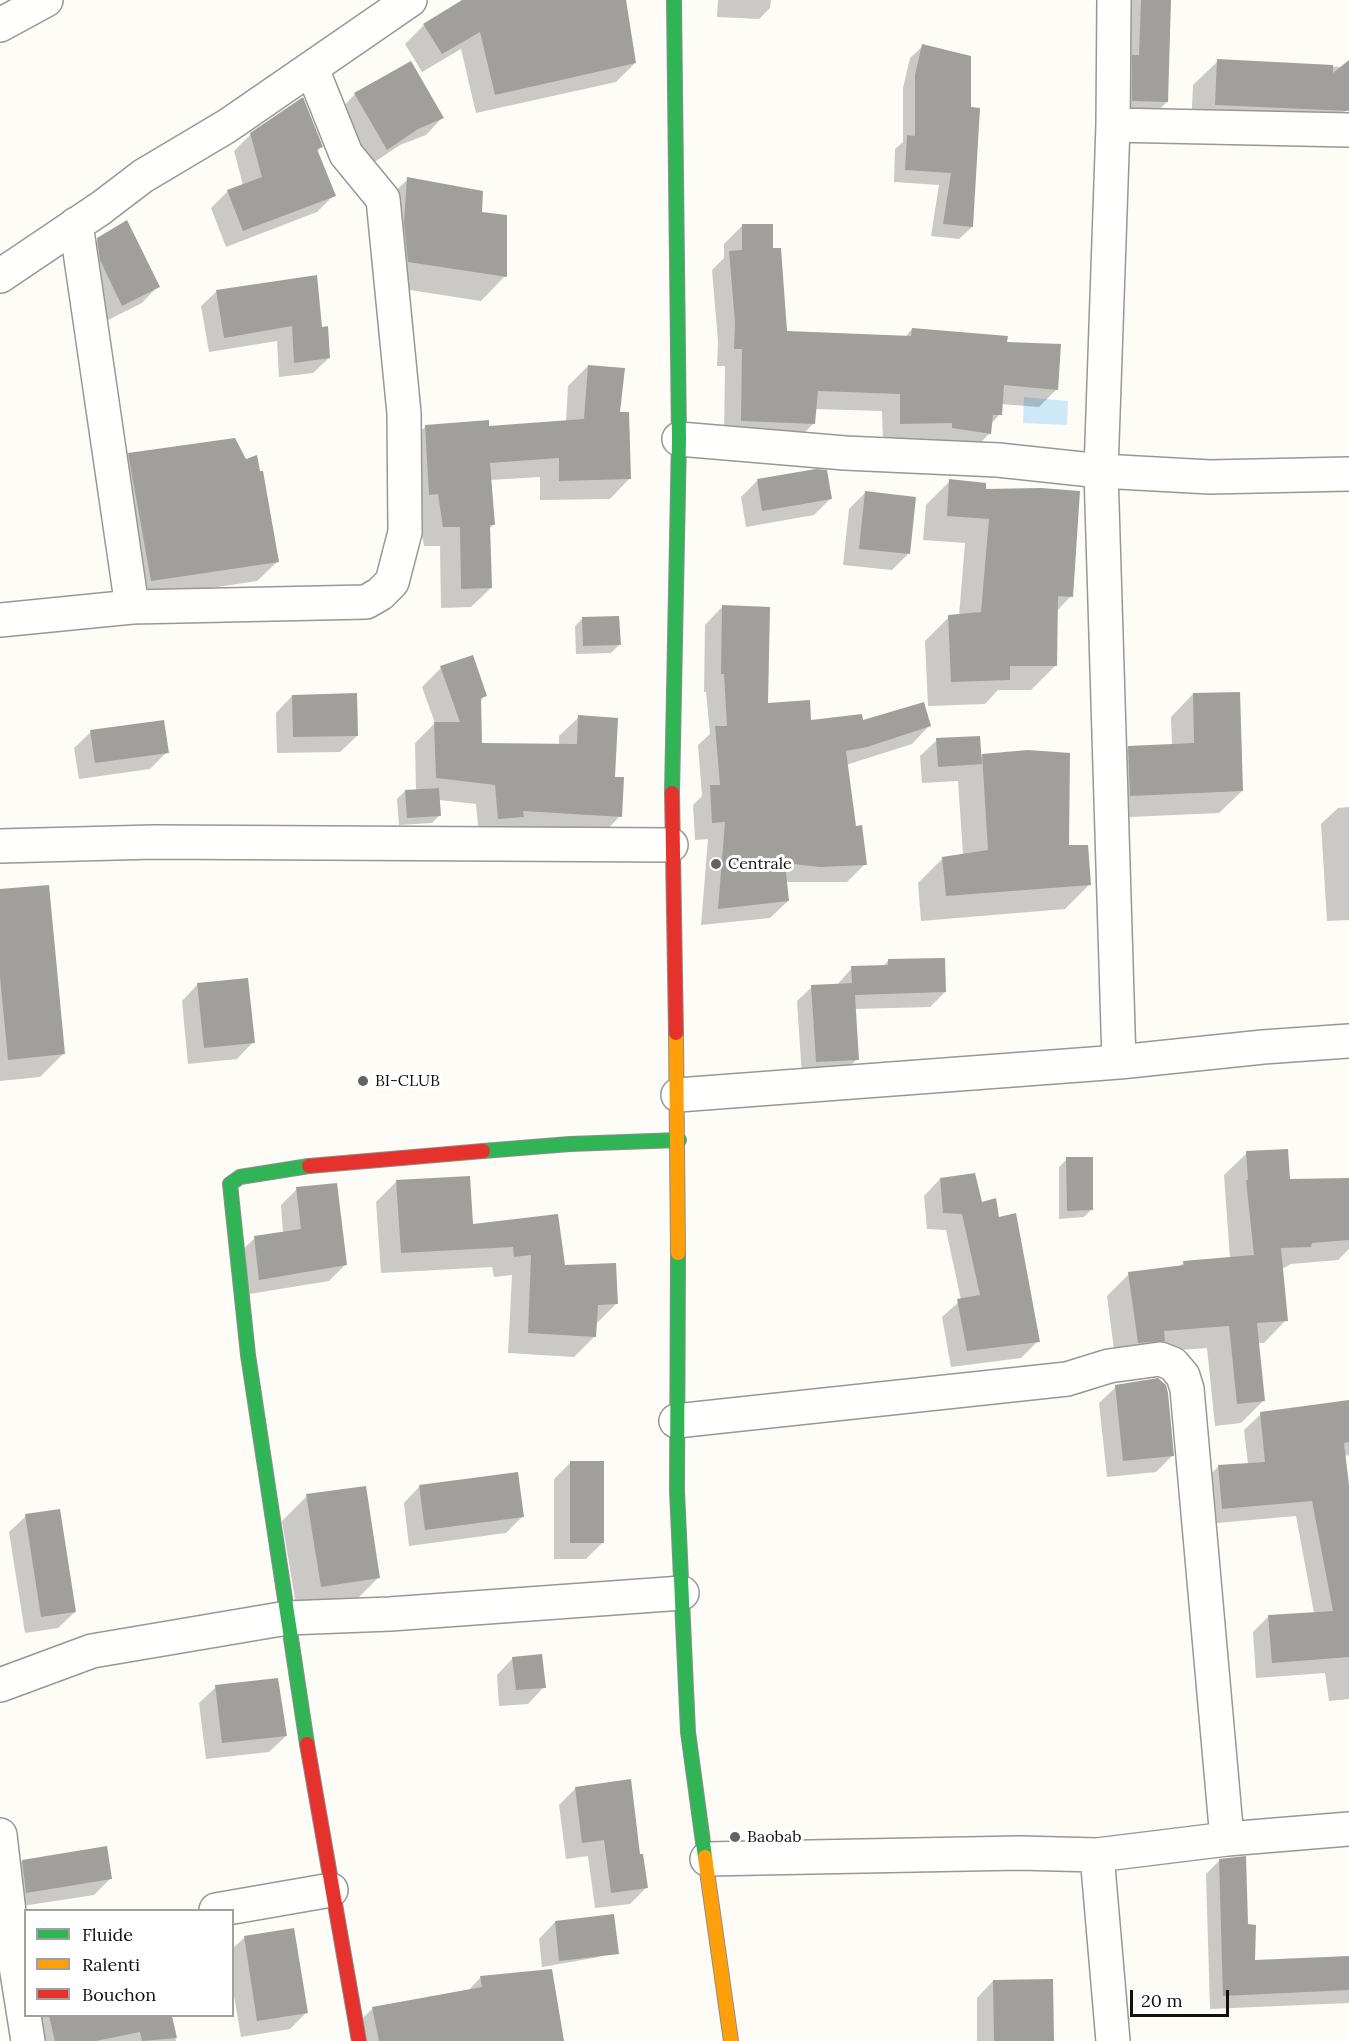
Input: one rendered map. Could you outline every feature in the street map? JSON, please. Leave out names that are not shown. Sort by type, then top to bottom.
[{"type":"main road","points":[[674,0],[679,439],[671,845],[679,1140],[676,1421],[688,1732],[731,2041]]},
{"type":"main road","points":[[359,2041],[331,1890],[287,1618],[248,1355],[230,1184],[240,1177],[310,1166],[570,1144],[679,1140]]},
{"type":"street","points":[[0,25],[46,0]]},
{"type":"street","points":[[0,276],[143,176],[226,126],[410,0]]},
{"type":"street","points":[[1114,0],[1113,125],[1101,471],[1119,1062]]},
{"type":"street","points":[[0,620],[132,607],[366,602],[380,594],[392,582],[405,532],[404,413],[382,199],[346,154],[312,69]]},
{"type":"street","points":[[1113,125],[1349,130]]},
{"type":"street","points":[[76,224],[132,607]]},
{"type":"street","points":[[679,439],[845,453],[998,460],[1101,471],[1210,477],[1349,474]]},
{"type":"street","points":[[0,846],[153,842],[671,845]]},
{"type":"street","points":[[678,1095],[1119,1062],[1263,1047],[1349,1041]]},
{"type":"street","points":[[676,1421],[1067,1379],[1110,1366],[1160,1359],[1173,1364],[1183,1376],[1187,1389],[1227,1839]]},
{"type":"street","points":[[0,1685],[92,1651],[287,1618],[390,1614],[682,1593]]},
{"type":"street","points":[[706,1859],[1019,1853],[1097,1856],[1227,1839],[1349,1828]]},
{"type":"street","points":[[0,1835],[13,1947],[24,2016]]},
{"type":"street","points":[[1097,1856],[1113,2041]]},
{"type":"street","points":[[227,1909],[331,1890]]},
{"type":"street","points":[[24,2017],[28,2041]]},
{"type":"water","points":[[1024,397],[1068,401],[1067,425],[1023,423]]},
{"type":"building","points":[[462,0],[626,0],[636,63],[495,95],[480,32],[442,54],[423,24]]},
{"type":"building","points":[[1141,0],[1171,0],[1168,102],[1132,101],[1132,55],[1139,55]]},
{"type":"building","points":[[922,44],[971,56],[971,107],[980,108],[973,227],[943,224],[951,173],[905,170],[907,135],[915,136],[915,75]]},
{"type":"building","points":[[1217,59],[1333,65],[1333,73],[1349,60],[1349,111],[1215,105]]},
{"type":"building","points":[[411,61],[444,118],[418,129],[387,150],[354,93]]},
{"type":"building","points":[[303,97],[323,147],[317,149],[336,196],[243,231],[227,190],[262,177],[250,133]]},
{"type":"building","points":[[407,177],[483,191],[482,212],[507,215],[507,277],[408,262],[404,223]]},
{"type":"building","points":[[127,220],[160,287],[122,306],[100,260],[97,238]]},
{"type":"building","points":[[742,224],[773,224],[773,248],[781,248],[787,331],[911,336],[912,328],[1008,336],[1007,342],[1061,344],[1058,390],[1004,385],[1002,415],[993,415],[991,434],[952,428],[952,423],[900,424],[900,394],[818,391],[815,424],[741,421],[742,349],[734,349],[735,322],[729,251],[742,250]]},
{"type":"building","points":[[317,275],[322,327],[328,326],[330,358],[294,363],[292,326],[224,338],[216,290]]},
{"type":"building","points":[[588,365],[625,368],[620,412],[629,412],[631,479],[559,481],[559,458],[490,463],[495,525],[490,525],[492,588],[461,589],[460,527],[443,527],[438,494],[429,495],[425,425],[489,420],[489,426],[584,419]]},
{"type":"building","points":[[235,438],[246,459],[257,455],[260,471],[263,471],[279,562],[151,581],[128,453]]},
{"type":"building","points":[[816,469],[827,470],[832,499],[762,511],[757,479]]},
{"type":"building","points":[[949,479],[986,483],[986,489],[1041,488],[1080,491],[1073,597],[1058,596],[1057,666],[1010,666],[1010,680],[951,682],[948,615],[981,612],[989,519],[947,516]]},
{"type":"building","points":[[865,491],[916,497],[910,554],[859,549]]},
{"type":"building","points":[[722,605],[770,607],[768,703],[810,700],[811,720],[862,714],[863,720],[924,702],[931,726],[867,747],[846,751],[856,826],[862,825],[867,865],[820,867],[785,863],[789,901],[718,909],[725,822],[712,823],[710,785],[720,785],[715,726],[727,726],[724,674],[721,674]]},
{"type":"building","points":[[619,616],[621,645],[583,646],[582,617]]},
{"type":"building","points":[[473,655],[487,696],[481,698],[482,743],[577,744],[578,715],[618,718],[615,777],[624,777],[622,817],[523,811],[524,817],[498,819],[495,785],[436,778],[434,722],[460,722],[440,666]]},
{"type":"building","points":[[1240,692],[1243,791],[1130,796],[1128,746],[1194,743],[1193,693]]},
{"type":"building","points":[[357,693],[358,736],[293,737],[292,695]]},
{"type":"building","points":[[164,720],[169,753],[95,763],[90,730]]},
{"type":"building","points":[[980,736],[982,764],[938,767],[936,738]]},
{"type":"building","points":[[1028,750],[1070,753],[1069,845],[1088,845],[1091,885],[946,896],[942,857],[988,850],[982,754]]},
{"type":"building","points":[[439,788],[441,816],[407,818],[405,790]]},
{"type":"building","points":[[49,885],[65,1054],[8,1060],[0,977],[0,889]]},
{"type":"building","points":[[945,958],[946,992],[855,995],[859,1060],[816,1062],[811,985],[852,983],[851,966],[888,965],[888,959]]},
{"type":"building","points":[[248,978],[255,1043],[204,1048],[197,983]]},
{"type":"building","points":[[1288,1149],[1290,1179],[1349,1178],[1349,1240],[1312,1243],[1311,1247],[1281,1248],[1288,1321],[1257,1323],[1265,1401],[1237,1404],[1229,1326],[1164,1331],[1165,1341],[1138,1343],[1128,1272],[1184,1265],[1183,1261],[1254,1255],[1246,1180],[1248,1180],[1246,1151]]},
{"type":"building","points":[[1066,1157],[1093,1157],[1093,1210],[1067,1211]]},
{"type":"building","points":[[975,1173],[982,1202],[996,1198],[999,1217],[1016,1213],[1040,1342],[967,1351],[957,1299],[980,1295],[962,1214],[943,1213],[940,1178]]},
{"type":"building","points":[[470,1176],[473,1224],[558,1214],[565,1265],[616,1263],[618,1304],[598,1305],[596,1337],[528,1333],[531,1255],[514,1257],[513,1247],[401,1253],[396,1180]]},
{"type":"building","points":[[337,1183],[347,1265],[259,1280],[254,1236],[301,1229],[296,1187]]},
{"type":"building","points":[[1158,1378],[1166,1385],[1168,1393],[1174,1456],[1123,1461],[1115,1385]]},
{"type":"building","points":[[1349,1400],[1349,1442],[1344,1443],[1349,1485],[1349,1657],[1272,1663],[1268,1615],[1333,1611],[1312,1501],[1222,1509],[1218,1465],[1265,1462],[1260,1412]]},
{"type":"building","points":[[570,1461],[604,1461],[604,1543],[570,1543]]},
{"type":"building","points":[[518,1472],[524,1517],[425,1530],[419,1485]]},
{"type":"building","points":[[366,1486],[380,1578],[321,1587],[306,1494]]},
{"type":"building","points":[[60,1509],[76,1612],[41,1617],[25,1514]]},
{"type":"building","points":[[542,1654],[546,1688],[516,1690],[512,1657]]},
{"type":"building","points":[[278,1678],[287,1736],[222,1743],[215,1685]]},
{"type":"building","points":[[631,1779],[640,1854],[643,1854],[648,1888],[611,1893],[604,1840],[582,1843],[575,1787]]},
{"type":"building","points":[[107,1846],[112,1879],[26,1893],[22,1860]]},
{"type":"building","points":[[1246,1856],[1248,1924],[1256,1925],[1255,1960],[1349,1956],[1349,1990],[1223,1996],[1219,1859]]},
{"type":"building","points":[[614,1914],[619,1954],[559,1961],[555,1921]]},
{"type":"building","points":[[294,1928],[308,2013],[257,2021],[244,1936]]},
{"type":"building","points":[[552,1969],[564,2041],[379,2041],[372,2007],[482,1987],[480,1976]]},
{"type":"building","points":[[1053,1979],[1054,2041],[994,2041],[993,1980]]},
{"type":"building","points":[[49,2017],[172,2017],[177,2038],[142,2041],[140,2032],[96,2041],[55,2041]]},
{"type":"traffic: fast","points":[[672,793],[679,439],[674,0]]},
{"type":"traffic: fast","points":[[483,1151],[570,1144],[679,1140]]},
{"type":"traffic: fast","points":[[307,1744],[248,1355],[230,1184],[240,1177],[309,1166]]},
{"type":"traffic: fast","points":[[678,1253],[677,1491],[688,1732],[705,1857]]},
{"type":"traffic: slow","points":[[676,1033],[678,1253]]},
{"type":"traffic: slow","points":[[705,1857],[731,2041]]},
{"type":"traffic: jam","points":[[672,793],[676,1033]]},
{"type":"traffic: jam","points":[[309,1166],[483,1151]]},
{"type":"traffic: jam","points":[[307,1744],[359,2041]]},
{"type":"place","name":"Centrale","points":[[716,864]]},
{"type":"place","name":"BI-CLUB","points":[[363,1081]]},
{"type":"place","name":"Baobab","points":[[735,1837]]}]
